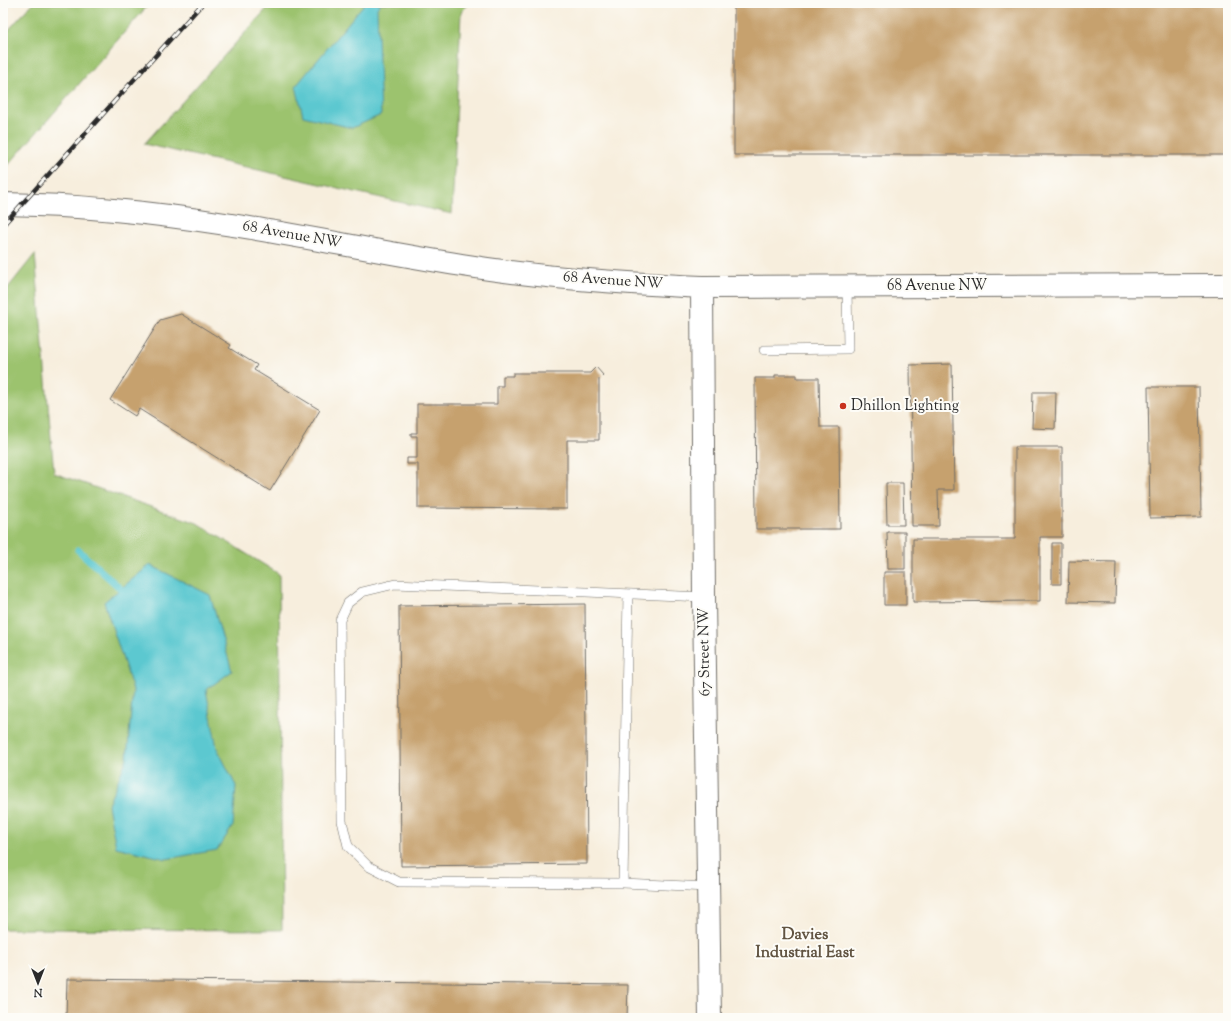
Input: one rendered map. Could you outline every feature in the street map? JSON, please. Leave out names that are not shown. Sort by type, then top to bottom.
[{"type":"street","name":"68 Avenue NW","points":[[3,204],[107,210],[169,216],[232,224],[463,265],[559,277],[646,284],[702,287],[1228,286]]},
{"type":"street","name":"67 Street NW","points":[[702,287],[704,598],[710,1018]]},
{"type":"lane","points":[[764,350],[848,349],[847,286]]},
{"type":"lane","points":[[704,598],[395,584],[362,592],[348,603],[340,620],[342,821],[348,846],[368,866],[399,882],[623,883],[708,887]]},
{"type":"lane","points":[[623,883],[628,594]]},
{"type":"green space","points":[[33,3],[150,3],[3,171],[3,36]]},
{"type":"green space","points":[[272,3],[470,3],[461,12],[452,214],[144,144]]},
{"type":"green space","points":[[35,254],[54,473],[197,523],[279,574],[282,930],[3,929],[3,294]]},
{"type":"water","points":[[365,3],[381,3],[377,8],[381,115],[352,128],[303,116],[296,86]]},
{"type":"water","points":[[150,565],[210,595],[232,671],[206,690],[217,748],[236,786],[233,826],[217,850],[166,859],[116,847],[108,805],[127,758],[133,690],[104,602]]},
{"type":"building","points":[[734,3],[1228,3],[1228,155],[734,155]]},
{"type":"building","points":[[181,314],[231,345],[229,348],[257,365],[254,370],[320,410],[270,491],[139,409],[135,416],[110,400],[160,320]]},
{"type":"building","points":[[952,364],[954,490],[938,490],[939,526],[912,526],[910,365]]},
{"type":"building","points":[[596,367],[603,375],[599,379],[599,440],[567,440],[567,509],[418,508],[418,464],[407,464],[407,458],[417,458],[417,436],[411,436],[411,433],[417,433],[417,404],[497,404],[497,386],[503,386],[503,376],[513,376],[513,373],[590,373]]},
{"type":"building","points":[[775,375],[797,375],[797,378],[819,378],[820,427],[839,427],[840,529],[756,529],[755,378],[775,378]]},
{"type":"building","points":[[1148,387],[1199,387],[1201,517],[1150,518]]},
{"type":"building","points":[[1033,392],[1056,392],[1055,429],[1032,428]]},
{"type":"building","points":[[1015,447],[1062,447],[1062,537],[1040,537],[1040,601],[913,602],[913,539],[1015,539]]},
{"type":"building","points":[[886,483],[903,483],[904,525],[887,525]]},
{"type":"building","points":[[887,532],[905,532],[905,569],[888,569]]},
{"type":"building","points":[[1052,543],[1061,543],[1061,584],[1052,584]]},
{"type":"building","points":[[1069,561],[1116,562],[1115,603],[1068,602]]},
{"type":"building","points":[[884,572],[906,572],[906,605],[884,605]]},
{"type":"building","points":[[585,604],[587,864],[401,866],[399,606]]},
{"type":"building","points":[[67,979],[628,985],[627,1018],[66,1018]]},
{"type":"waterway","points":[[78,550],[121,589]]},
{"type":"railway","points":[[3,225],[203,3]]},
{"type":"place","name":"Dhillon Lighting","points":[[843,406]]},
{"type":"district","name":"Davies Industrial East","points":[[805,944]]}]
